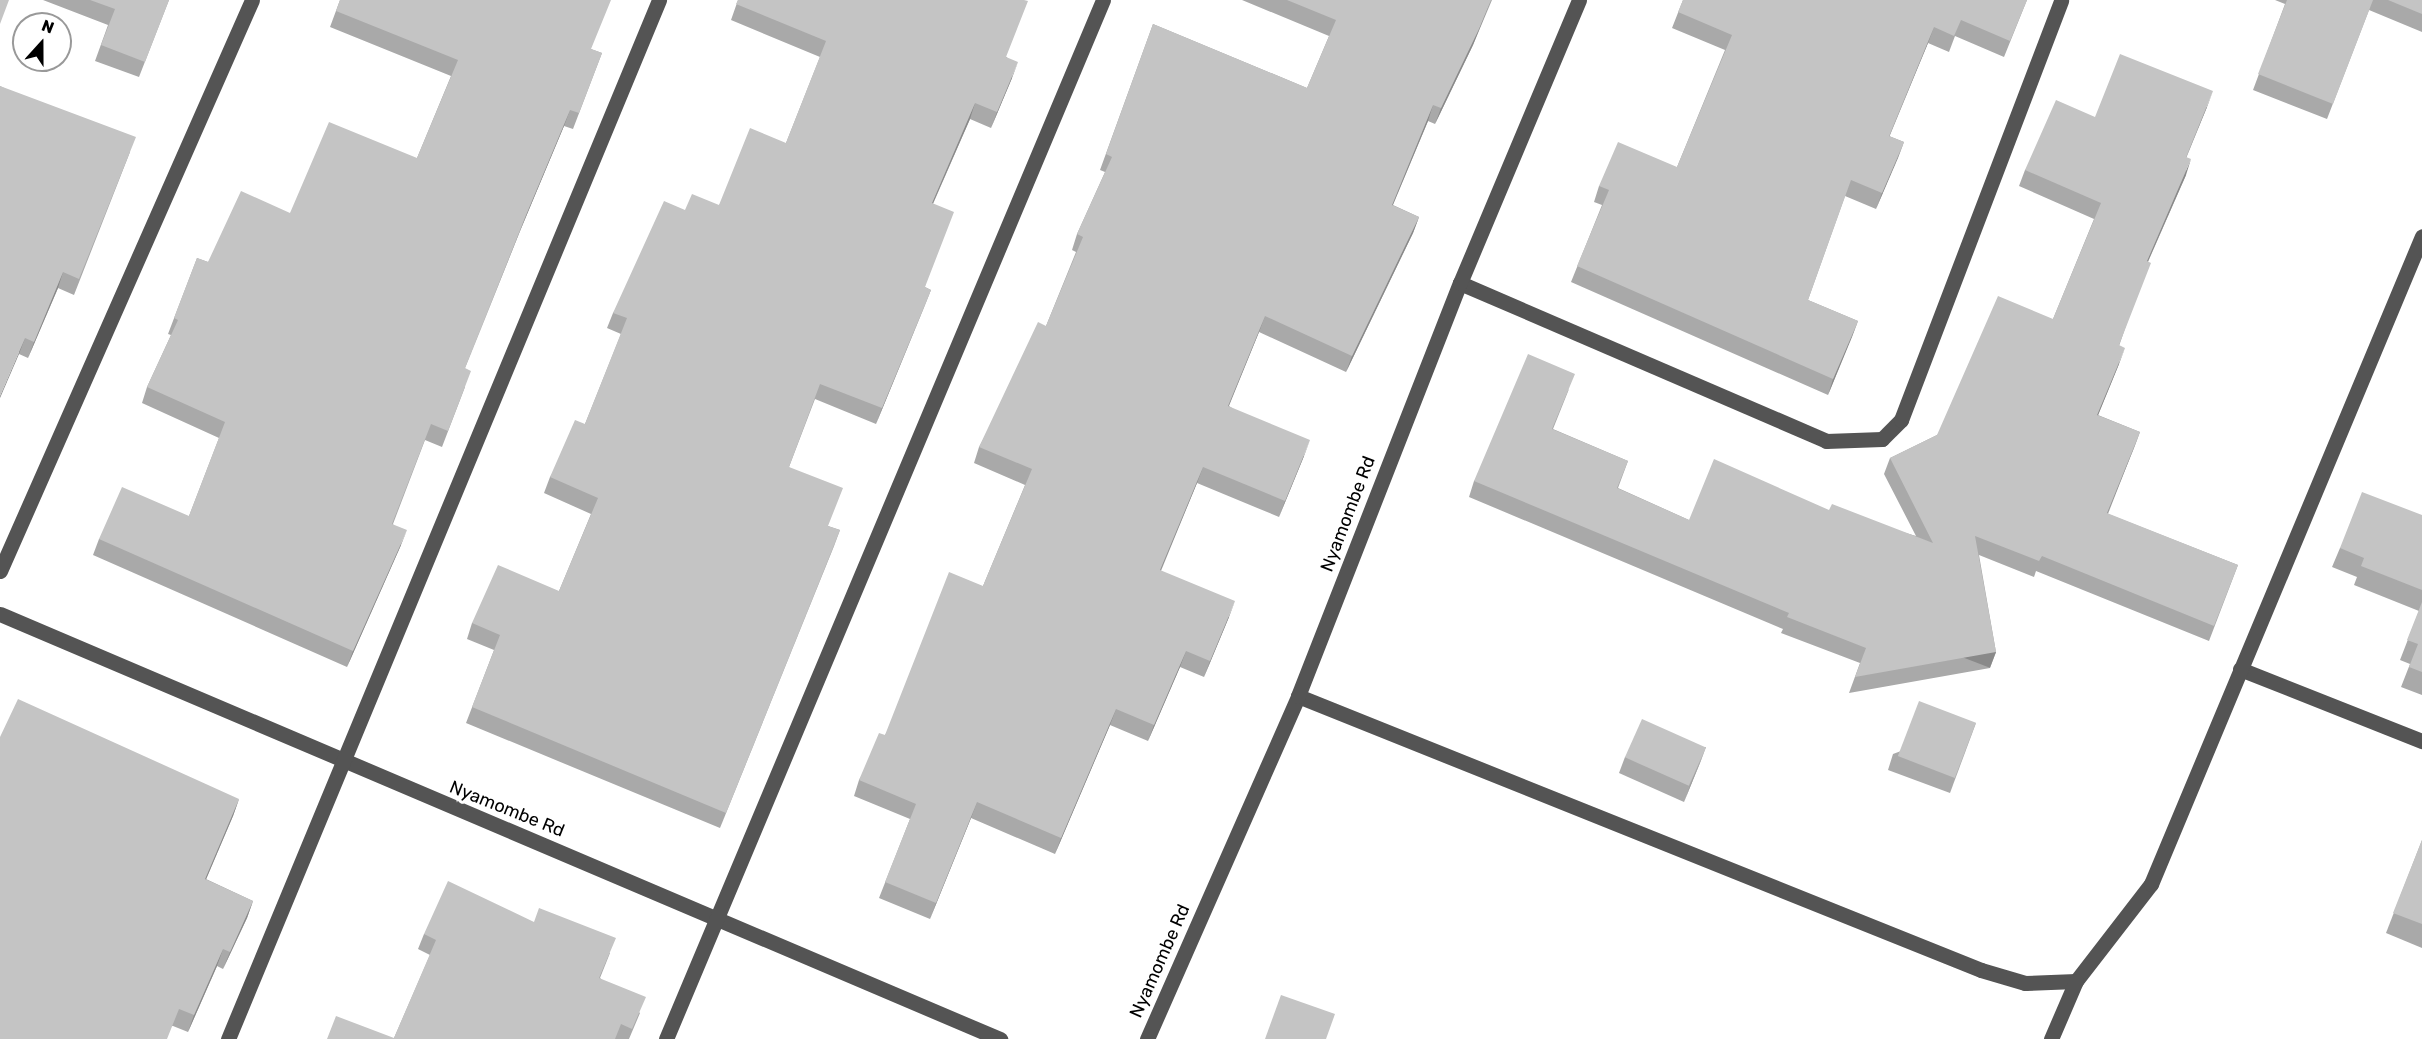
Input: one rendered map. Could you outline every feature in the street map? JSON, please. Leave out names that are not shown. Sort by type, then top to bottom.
[{"type":"street","points":[[0,571],[252,0]]},
{"type":"street","points":[[228,1039],[346,763],[659,0]]},
{"type":"street","points":[[666,1039],[720,919],[1103,0]]},
{"type":"street","name":"Nyamombe Rd","points":[[1147,1039],[1298,696],[1460,283],[1579,0]]},
{"type":"street","points":[[1460,283],[1826,441],[1882,439],[1901,420],[2061,0]]},
{"type":"street","points":[[2051,1039],[2076,981],[2151,884],[2422,236]]},
{"type":"street","name":"Nyamombe Rd","points":[[0,614],[1000,1039]]},
{"type":"street","points":[[2240,669],[2422,741]]},
{"type":"street","points":[[1298,696],[1981,970],[2025,983],[2076,981]]},
{"type":"building","points":[[0,0],[9,0],[0,24]]},
{"type":"building","points":[[90,0],[169,0],[145,62],[101,45],[115,9]]},
{"type":"building","points":[[340,0],[611,0],[591,49],[602,53],[579,113],[570,110],[526,215],[465,368],[471,371],[448,431],[431,424],[392,524],[407,530],[353,651],[99,539],[122,487],[189,516],[225,422],[147,387],[178,320],[174,318],[197,258],[208,262],[241,191],[290,213],[329,122],[417,158],[458,60],[336,11]]},
{"type":"building","points":[[738,0],[1028,1],[1006,57],[1018,62],[997,112],[975,103],[932,203],[954,212],[925,287],[931,290],[882,408],[820,384],[789,467],[843,488],[828,526],[840,530],[726,813],[472,707],[500,635],[472,623],[498,565],[559,591],[598,498],[550,477],[575,420],[585,424],[627,318],[613,313],[664,201],[685,210],[692,194],[719,205],[750,128],[786,143],[826,41],[736,4]]},
{"type":"building","points":[[1287,0],[1491,0],[1441,108],[1433,105],[1392,205],[1419,217],[1352,356],[1265,316],[1228,406],[1310,440],[1285,501],[1203,467],[1160,570],[1235,601],[1210,661],[1186,651],[1154,725],[1116,709],[1061,838],[977,802],[936,903],[885,882],[916,804],[859,780],[879,733],[885,735],[949,572],[983,586],[1032,469],[979,447],[1038,322],[1046,326],[1083,237],[1077,234],[1112,157],[1106,154],[1153,24],[1307,88],[1336,20]]},
{"type":"building","points":[[1683,0],[2027,0],[2010,41],[1961,20],[1954,36],[1934,27],[1889,136],[1904,142],[1882,193],[1851,180],[1808,300],[1858,321],[1833,379],[1577,266],[1609,190],[1599,186],[1618,142],[1677,167],[1732,35],[1678,12]]},
{"type":"building","points":[[2287,0],[2373,0],[2333,104],[2258,74]]},
{"type":"building","points":[[2388,0],[2422,0],[2422,14]]},
{"type":"building","points":[[2120,54],[2213,91],[2186,157],[2191,159],[2147,261],[2151,263],[2119,345],[2125,348],[2097,415],[2140,432],[2107,513],[2238,565],[2214,626],[2042,556],[2039,561],[1975,536],[1996,652],[1855,677],[1866,648],[1787,617],[1789,613],[1474,481],[1528,354],[1575,374],[1552,429],[1628,461],[1617,488],[1689,520],[1714,459],[1829,510],[1832,504],[1933,543],[1890,458],[1937,435],[1998,296],[2053,319],[2101,203],[2025,170],[2056,100],[2095,117]]},
{"type":"building","points":[[0,86],[136,137],[79,279],[63,272],[34,342],[25,338],[0,396]]},
{"type":"building","points":[[2362,492],[2422,515],[2422,590],[2361,566],[2364,558],[2340,548]]},
{"type":"building","points":[[2422,602],[2422,672],[2409,667],[2418,644],[2407,640]]},
{"type":"building","points":[[18,699],[239,799],[205,879],[253,901],[230,952],[223,949],[194,1015],[179,1009],[167,1039],[0,1039],[0,737]]},
{"type":"building","points":[[1919,701],[1976,723],[1955,778],[1898,756]]},
{"type":"building","points":[[1642,719],[1706,747],[1689,786],[1625,757]]},
{"type":"building","points":[[2422,840],[2422,924],[2393,913]]},
{"type":"building","points":[[448,881],[534,922],[539,908],[616,938],[599,978],[646,997],[632,1029],[621,1024],[615,1039],[327,1039],[336,1016],[394,1038],[436,940],[424,934]]},
{"type":"building","points":[[1281,995],[1335,1014],[1326,1039],[1265,1039]]}]
